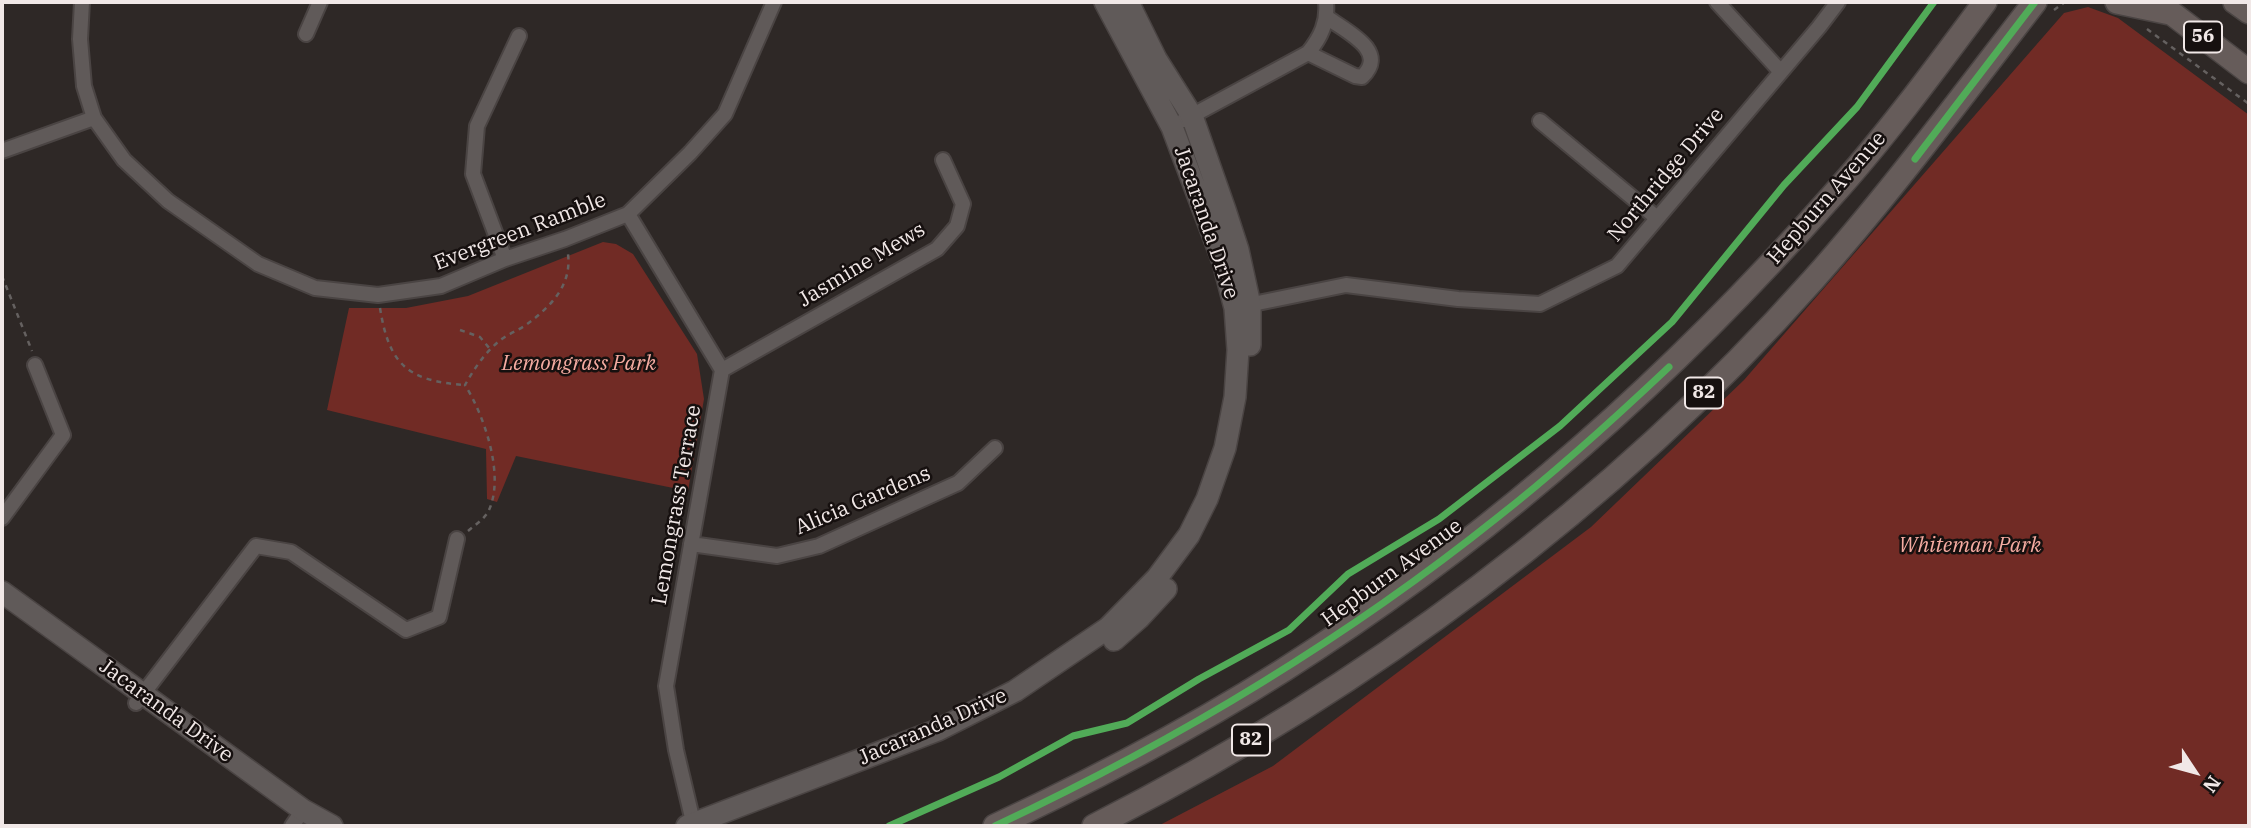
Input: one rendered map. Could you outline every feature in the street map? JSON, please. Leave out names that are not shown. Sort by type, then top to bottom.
[{"type":"main road","name":"Hepburn Avenue","points":[[995,826],[1119,765],[1251,691],[1377,608],[1508,509],[1614,419],[1725,311],[1832,196],[1882,136],[1973,12],[1985,2]]},
{"type":"main road","name":"Hepburn Avenue","points":[[1094,826],[1207,766],[1338,686],[1464,597],[1604,484],[1699,398],[1820,272],[1915,159],[2035,2]]},
{"type":"main road","points":[[2117,2],[2165,8]]},
{"type":"main road","name":"56","points":[[2235,2],[2249,12]]},
{"type":"main road","name":"56","points":[[2165,8],[2249,72]]},
{"type":"street","name":"Evergreen Ramble","points":[[82,2],[80,39],[84,86],[94,118],[124,160],[168,201],[258,264],[315,288],[378,295],[441,286],[505,259],[628,214],[725,114],[774,2]]},
{"type":"street","points":[[306,34],[320,2]]},
{"type":"street","name":"Jacaranda Drive","points":[[692,825],[938,730],[1015,691],[1108,628],[1157,578],[1188,535],[1207,499],[1225,448],[1235,397],[1243,307],[1172,127],[1105,2]]},
{"type":"street","name":"Jacaranda Drive","points":[[727,826],[1012,708],[1082,663],[1139,618],[1186,563],[1205,530],[1225,488],[1245,414],[1250,367],[1243,307],[1228,220],[1192,116],[1156,60],[1128,2]]},
{"type":"street","points":[[1172,127],[1308,53],[1316,44],[1328,18],[1326,2]]},
{"type":"street","points":[[1717,2],[1781,72]]},
{"type":"street","name":"Northridge Drive","points":[[1243,307],[1346,285],[1458,299],[1540,304],[1617,266],[1838,2]]},
{"type":"street","points":[[1308,53],[1355,76],[1362,77],[1370,69],[1372,56],[1367,47],[1328,18]]},
{"type":"street","points":[[505,259],[473,174],[477,125],[519,36]]},
{"type":"street","points":[[2,151],[94,118]]},
{"type":"street","points":[[1540,121],[1657,218]]},
{"type":"street","name":"Jasmine Mews","points":[[722,370],[937,249],[957,226],[963,204],[943,160]]},
{"type":"street","points":[[628,214],[722,370]]},
{"type":"street","points":[[2,518],[63,435],[35,365]]},
{"type":"street","name":"Lemongrass Terrace","points":[[692,825],[666,686],[722,370]]},
{"type":"street","name":"Alicia Gardens","points":[[691,544],[777,556],[819,546],[958,483],[995,448]]},
{"type":"street","points":[[139,699],[256,546],[291,552],[405,630],[439,617],[457,539]]},
{"type":"street","name":"Jacaranda Drive","points":[[2,592],[301,820],[332,826]]},
{"type":"street","name":"Jacaranda Drive","points":[[2,605],[139,699]]},
{"type":"path","points":[[2139,23],[2249,104]]},
{"type":"path","points":[[465,385],[477,364],[490,349],[548,307],[559,291],[568,276],[565,239]]},
{"type":"path","points":[[2,276],[35,365]]},
{"type":"path","points":[[378,295],[383,323],[395,359],[405,369],[419,376],[439,383],[465,385]]},
{"type":"path","points":[[460,330],[480,337],[490,349]]},
{"type":"path","points":[[457,539],[480,521],[489,510],[494,485],[489,442],[483,421],[465,385]]},
{"type":"green space","name":"Whiteman Park","points":[[2088,7],[2118,18],[2249,115],[2249,826],[1158,826],[1273,766],[1591,527],[1744,380],[2064,13]]},
{"type":"green space","name":"Lemongrass Park","points":[[603,242],[616,244],[633,254],[697,354],[704,399],[688,491],[516,456],[497,502],[487,499],[486,449],[327,410],[349,308],[406,308],[468,296]]},
{"type":"cycle path","points":[[889,826],[999,777],[1073,736],[1127,723],[1199,679],[1289,630],[1348,574],[1439,519],[1560,426],[1672,322],[1784,185],[1857,107],[1934,2]]},
{"type":"cycle path","points":[[1915,159],[2035,2]]},
{"type":"cycle path","points":[[995,826],[1062,794],[1192,724],[1256,687],[1379,606],[1520,499],[1669,367]]}]
